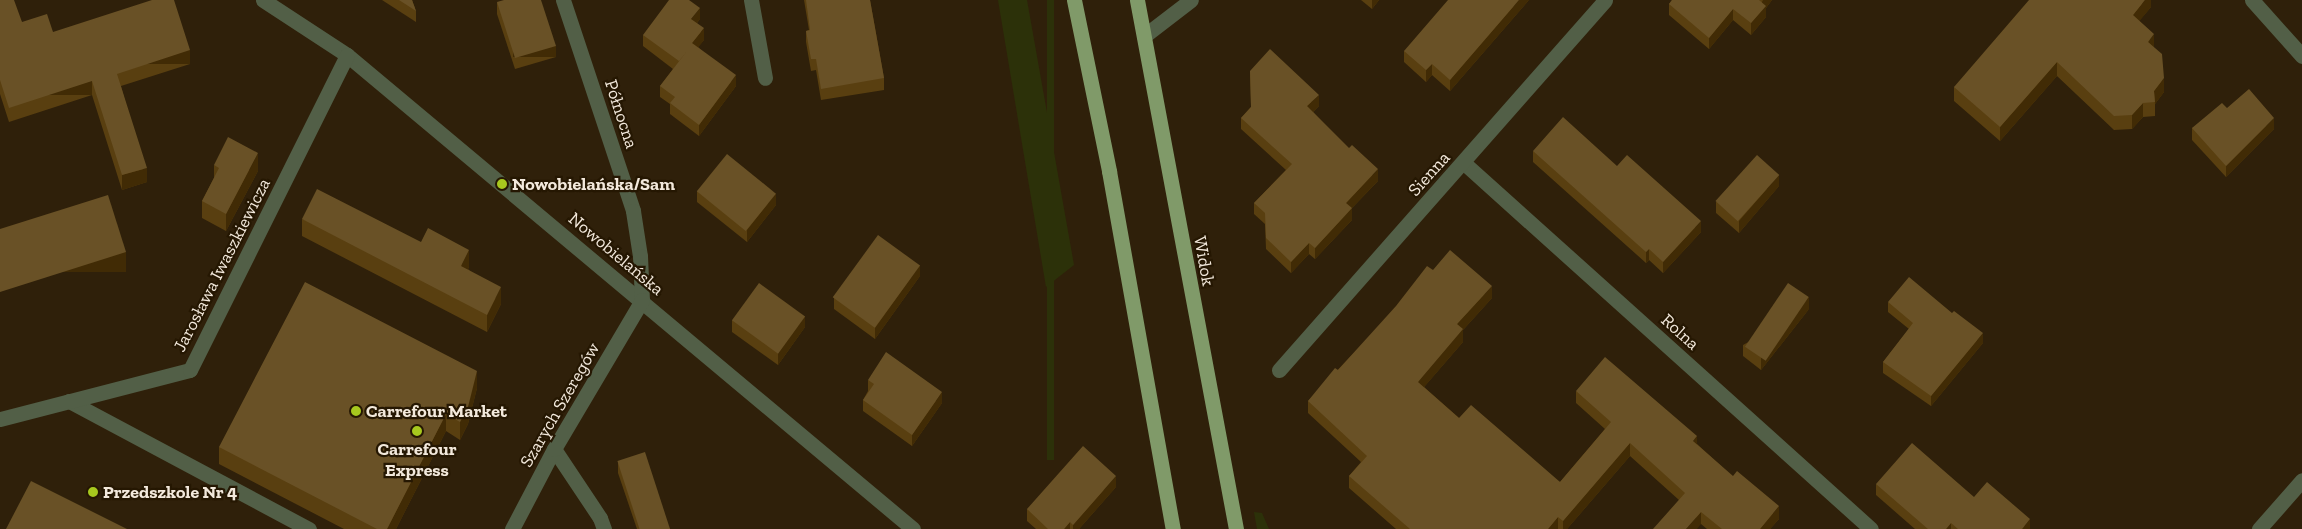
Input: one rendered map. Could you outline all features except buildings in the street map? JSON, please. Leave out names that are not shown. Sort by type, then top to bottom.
[{"type":"main road","points":[[1074,0],[1111,181],[1173,529]]},
{"type":"main road","name":"Widok","points":[[1137,0],[1236,529]]},
{"type":"street","name":"Nowobielańska","points":[[263,0],[347,55],[642,300],[913,529]]},
{"type":"street","name":"Północna","points":[[563,0],[633,211],[640,256],[642,300]]},
{"type":"street","points":[[751,0],[765,78]]},
{"type":"street","points":[[1144,36],[1190,0]]},
{"type":"street","name":"Sienna","points":[[1279,370],[1464,163],[1605,0]]},
{"type":"street","points":[[2252,0],[2302,56]]},
{"type":"street","name":"Jarosława Iwaszkiewicza","points":[[0,419],[190,370],[347,55]]},
{"type":"street","name":"Rolna","points":[[1464,163],[1870,529]]},
{"type":"street","name":"Szarych Szeregów","points":[[512,529],[554,450],[642,300]]},
{"type":"street","points":[[69,401],[309,529]]},
{"type":"street","points":[[554,450],[600,518],[604,529]]},
{"type":"street","points":[[2259,529],[2302,480]]},
{"type":"green space","points":[[998,0],[1027,0],[1074,265],[1046,287]]},
{"type":"green space","points":[[1047,0],[1054,0],[1054,460],[1047,460]]},
{"type":"green space","points":[[1254,512],[1262,513],[1269,529],[1257,529]]},
{"type":"place","name":"Nowobielańska/Sam","points":[[502,184]]},
{"type":"place","name":"Carrefour Market","points":[[356,411]]},
{"type":"place","name":"Carrefour Express","points":[[417,431]]},
{"type":"place","name":"Przedszkole Nr 4","points":[[93,492]]}]
